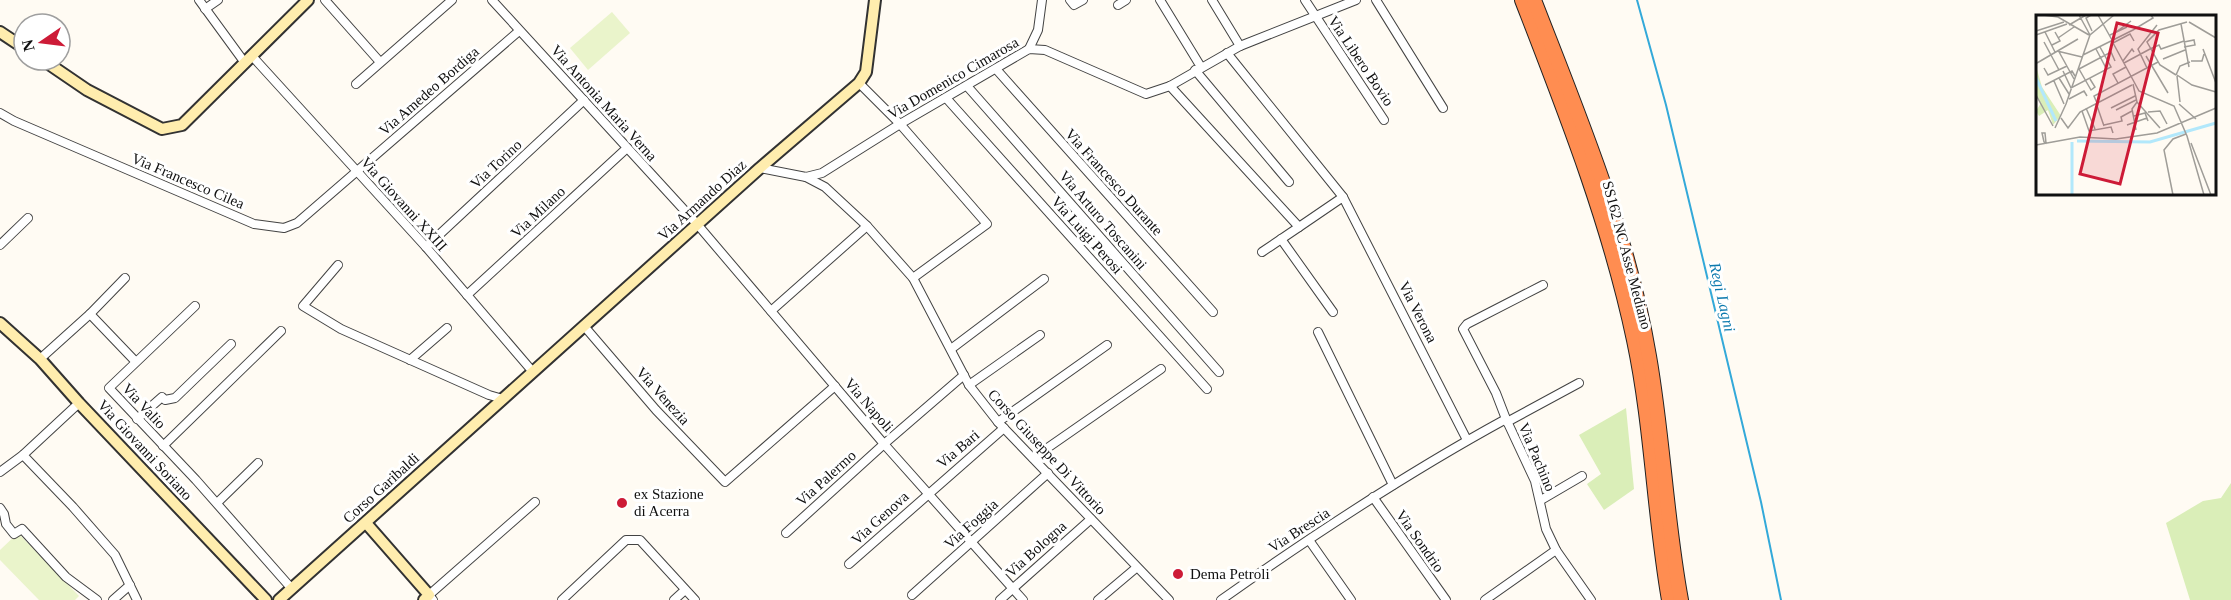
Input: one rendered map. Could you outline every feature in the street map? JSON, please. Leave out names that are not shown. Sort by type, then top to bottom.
[{"type":"highway","name":"SS162 NC Asse Mediano","points":[[1522,0],[1595,193],[1618,270],[1636,353],[1669,600]]},
{"type":"highway","name":"SS162 NC Asse Mediano","points":[[1534,0],[1589,140],[1615,215],[1635,289],[1649,356],[1681,600]]},
{"type":"main road","points":[[61,72],[87,90],[162,129],[182,125],[308,0]]},
{"type":"main road","points":[[859,83],[866,72],[875,0]]},
{"type":"main road","name":"Via Armando Diaz","points":[[503,399],[760,168],[859,83]]},
{"type":"main road","name":"Via Giovanni Soriano","points":[[0,323],[40,359],[266,600]]},
{"type":"main road","name":"Corso Garibaldi","points":[[279,600],[503,399]]},
{"type":"main road","points":[[366,523],[429,598]]},
{"type":"street","name":"Via Giovanni XXIII","points":[[199,0],[249,60],[426,247],[533,372]]},
{"type":"street","points":[[205,9],[218,0]]},
{"type":"street","points":[[325,0],[380,62]]},
{"type":"street","points":[[356,84],[452,0]]},
{"type":"street","name":"Via Antonia Maria Verna","points":[[492,0],[697,224]]},
{"type":"street","points":[[1029,49],[1038,30],[1042,0]]},
{"type":"street","points":[[1071,0],[1074,5],[1083,0]]},
{"type":"street","points":[[1118,5],[1126,0]]},
{"type":"street","points":[[1160,0],[1198,69],[1289,182]]},
{"type":"street","points":[[1212,0],[1240,46]]},
{"type":"street","name":"Via Libero Bovio","points":[[1305,0],[1384,120]]},
{"type":"street","name":"Via Domenico Cimarosa","points":[[806,177],[822,172],[1029,49],[1045,50],[1146,94],[1170,86],[1240,46],[1356,0]]},
{"type":"street","points":[[1376,0],[1443,108]]},
{"type":"street","name":"Via Amedeo Bordiga","points":[[357,172],[519,31]]},
{"type":"street","name":"Via Verona","points":[[1227,53],[1343,197],[1467,440]]},
{"type":"street","name":"Via Francesco Durante","points":[[996,69],[1213,312]]},
{"type":"street","points":[[859,83],[900,124],[987,224],[913,278]]},
{"type":"street","name":"Via Arturo Toscanini","points":[[967,86],[1219,372]]},
{"type":"street","points":[[1170,86],[1299,227]]},
{"type":"street","name":"Via Luigi Perosi","points":[[947,99],[1207,389]]},
{"type":"street","name":"Via Torino","points":[[426,247],[584,100]]},
{"type":"street","name":"Via Francesco Cilea","points":[[0,113],[254,224],[284,228],[297,224],[357,172]]},
{"type":"street","name":"Via Milano","points":[[467,295],[627,148]]},
{"type":"street","points":[[760,168],[806,177]]},
{"type":"street","name":"Corso Giuseppe Di Vittorio","points":[[806,177],[825,188],[867,226],[913,278],[969,385],[1001,425],[1169,600]]},
{"type":"street","points":[[1262,252],[1343,197]]},
{"type":"street","points":[[0,245],[28,218]]},
{"type":"street","name":"Via Napoli","points":[[697,224],[884,444],[1023,600]]},
{"type":"street","points":[[771,311],[867,226]]},
{"type":"street","points":[[1281,239],[1333,312]]},
{"type":"street","points":[[338,265],[303,306],[341,328],[489,395],[503,399]]},
{"type":"street","points":[[40,359],[90,314],[125,278]]},
{"type":"street","points":[[951,349],[1044,279]]},
{"type":"street","name":"Via Pachino","points":[[1544,285],[1467,324],[1463,329],[1496,393],[1506,421],[1535,481],[1546,529],[1556,550],[1591,600]]},
{"type":"street","name":"Via Valio","points":[[195,306],[109,388],[217,503],[291,589]]},
{"type":"street","points":[[90,314],[135,362]]},
{"type":"street","name":"Via Venezia","points":[[584,326],[656,410],[725,482],[835,386]]},
{"type":"street","points":[[410,360],[447,328]]},
{"type":"street","points":[[163,446],[281,332]]},
{"type":"street","points":[[1318,332],[1393,484]]},
{"type":"street","points":[[969,385],[1040,335]]},
{"type":"street","points":[[137,419],[162,397],[165,400],[175,398],[231,344]]},
{"type":"street","name":"Via Bari","points":[[929,492],[1001,425],[1107,345]]},
{"type":"street","points":[[1033,458],[1161,369]]},
{"type":"street","name":"Via Palermo","points":[[786,533],[964,375]]},
{"type":"street","name":"Via Brescia","points":[[1221,600],[1393,484],[1467,440],[1579,383]]},
{"type":"street","points":[[0,472],[23,455],[79,403]]},
{"type":"street","points":[[23,455],[115,555],[137,600]]},
{"type":"street","points":[[217,503],[258,463]]},
{"type":"street","name":"Via Foggia","points":[[912,595],[1048,473]]},
{"type":"street","points":[[1541,500],[1582,476]]},
{"type":"street","name":"Via Genova","points":[[849,564],[929,492]]},
{"type":"street","name":"Via Sondrio","points":[[1373,497],[1446,600]]},
{"type":"street","points":[[429,598],[535,502]]},
{"type":"street","points":[[0,508],[6,524],[14,534],[22,529],[66,577],[97,600]]},
{"type":"street","name":"Via Bologna","points":[[1000,600],[1091,519]]},
{"type":"street","points":[[562,600],[626,540],[640,540],[695,600]]},
{"type":"street","points":[[1309,540],[1351,600]]},
{"type":"street","points":[[1485,600],[1556,550]]},
{"type":"street","points":[[1098,600],[1136,568]]},
{"type":"street","points":[[113,600],[130,585]]},
{"type":"street","points":[[674,600],[685,590]]},
{"type":"green space","points":[[612,12],[630,33],[588,70],[570,48]]},
{"type":"green space","points":[[1626,408],[1634,489],[1604,510],[1587,484],[1601,474],[1579,435]]},
{"type":"green space","points":[[2231,483],[2231,600],[2190,600],[2166,523],[2203,501],[2221,498]]},
{"type":"green space","points":[[18,533],[79,596],[75,600],[39,600],[0,560],[0,550]]},
{"type":"waterway","name":"Regi Lagni","points":[[1637,0],[1666,105],[1761,502],[1781,600]]},
{"type":"place","name":"ex Stazione di Acerra","points":[[622,503]]},
{"type":"place","name":"Dema Petroli","points":[[1178,574]]}]
